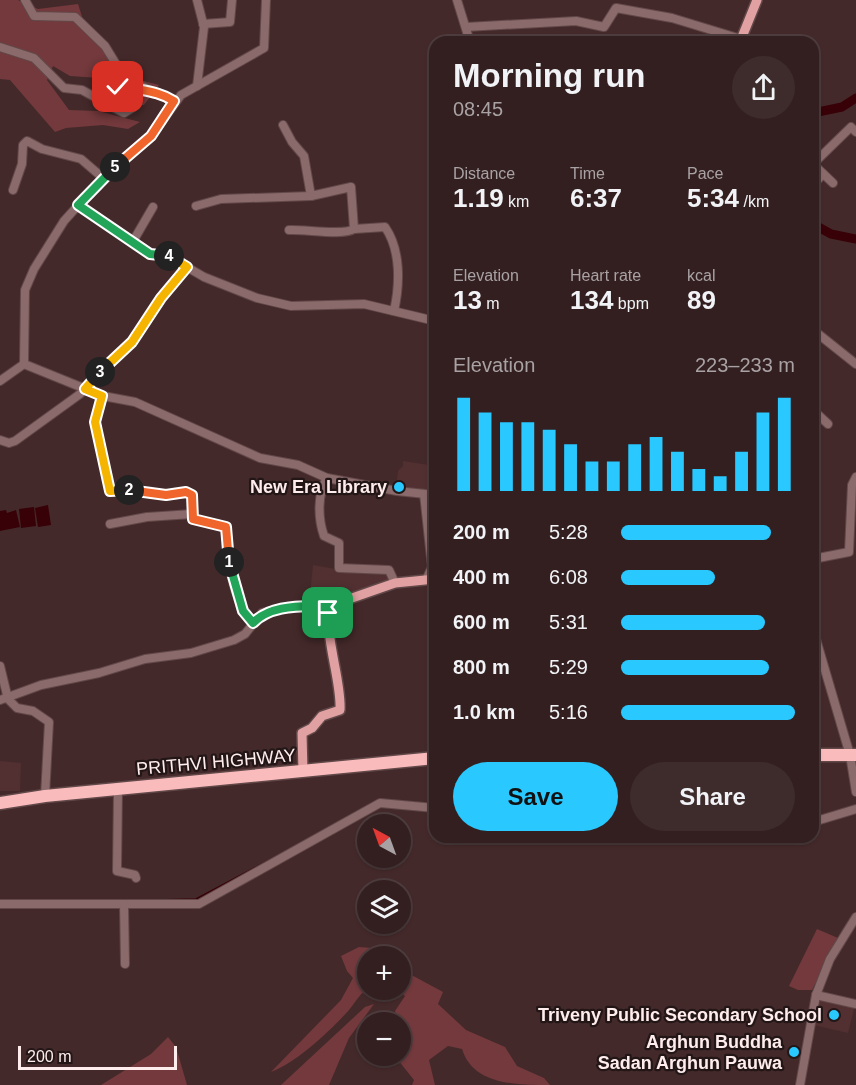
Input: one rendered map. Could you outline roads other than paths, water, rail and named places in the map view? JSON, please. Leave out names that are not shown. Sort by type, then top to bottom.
[{"type":"highway","points":[[819,755],[853,755]]},
{"type":"highway","name":"PRITHVI HIGHWAY","points":[[0,803],[45,796],[429,759]]},
{"type":"main road","points":[[742,36],[756,0]]},
{"type":"main road","points":[[303,772],[302,733],[312,728],[322,717],[340,710],[333,646],[327,631],[328,613],[332,605],[395,583],[429,579]]},
{"type":"street","points":[[25,0],[34,16],[75,17],[105,46],[124,77],[152,91]]},
{"type":"street","points":[[197,0],[203,24],[197,86]]},
{"type":"street","points":[[203,24],[230,22],[232,0]]},
{"type":"street","points":[[24,364],[25,290],[34,269],[64,221],[103,178],[151,136],[174,101],[264,48],[266,0]]},
{"type":"street","points":[[457,0],[468,36]]},
{"type":"street","points":[[466,27],[576,21],[604,27],[616,8],[672,18],[728,36]]},
{"type":"street","points":[[0,47],[34,58],[64,88],[82,90],[124,113],[132,108],[133,100],[118,87],[120,85],[141,92],[160,92],[174,101]]},
{"type":"street","points":[[283,125],[292,142],[304,156],[311,196]]},
{"type":"street","points":[[819,158],[851,127],[856,132]]},
{"type":"street","points":[[13,190],[22,164],[23,145],[27,141],[42,149],[81,159],[103,178]]},
{"type":"street","points":[[819,170],[833,183]]},
{"type":"street","points":[[819,178],[823,174]]},
{"type":"street","points":[[196,206],[221,200],[311,196],[351,187],[354,229]]},
{"type":"street","points":[[78,205],[150,254],[168,256],[226,287],[257,298],[291,306],[364,304],[429,320]]},
{"type":"street","points":[[132,243],[153,207]]},
{"type":"street","points":[[289,230],[311,229],[341,234],[354,229],[385,226],[392,236],[398,280],[394,311]]},
{"type":"street","points":[[0,440],[9,443],[15,441],[85,389],[132,342],[161,298],[187,267]]},
{"type":"street","points":[[819,335],[856,364]]},
{"type":"street","points":[[0,381],[24,364]]},
{"type":"street","points":[[24,364],[102,396],[135,402],[260,458],[298,465],[327,478],[429,495]]},
{"type":"street","points":[[102,396],[95,422],[110,491],[136,490],[166,495],[186,492],[192,495],[192,514],[196,522],[226,527],[232,577],[243,611],[253,623]]},
{"type":"street","points":[[819,416],[828,424]]},
{"type":"street","points":[[819,558],[852,551],[852,485],[856,477]]},
{"type":"street","points":[[327,478],[322,496],[320,523],[324,536],[339,543],[339,568],[389,570],[395,583]]},
{"type":"street","points":[[424,495],[429,540]]},
{"type":"street","points":[[110,524],[147,517],[192,514]]},
{"type":"street","points":[[4,700],[41,685],[99,673],[145,659],[191,653],[234,640],[245,634],[262,613],[281,609],[332,605]]},
{"type":"street","points":[[819,648],[853,755],[856,792]]},
{"type":"street","points":[[0,666],[4,700]]},
{"type":"street","points":[[4,700],[17,708],[33,711],[49,722],[45,796]]},
{"type":"street","points":[[118,789],[117,871],[135,875],[136,878]]},
{"type":"street","points":[[0,904],[199,904],[380,803],[429,807]]},
{"type":"street","points":[[819,820],[856,809]]},
{"type":"street","points":[[123,904],[125,964]]},
{"type":"street","points":[[800,1085],[816,995],[830,959],[856,917]]},
{"type":"street","points":[[816,995],[856,1004]]},
{"type":"waterway","points":[[819,112],[842,107],[856,98]]},
{"type":"waterway","points":[[819,227],[831,234],[856,239]]},
{"type":"waterway","points":[[346,818],[379,800]]},
{"type":"waterway","points":[[384,800],[429,804]]},
{"type":"waterway","points":[[157,900],[196,899],[290,849]]},
{"type":"place","name":"New Era Library","points":[[399,487]]},
{"type":"place","name":"Triveny Public Secondary School","points":[[834,1015]]},
{"type":"place","name":"Arghun Buddha Sadan Arghun Pauwa","points":[[794,1052]]}]
